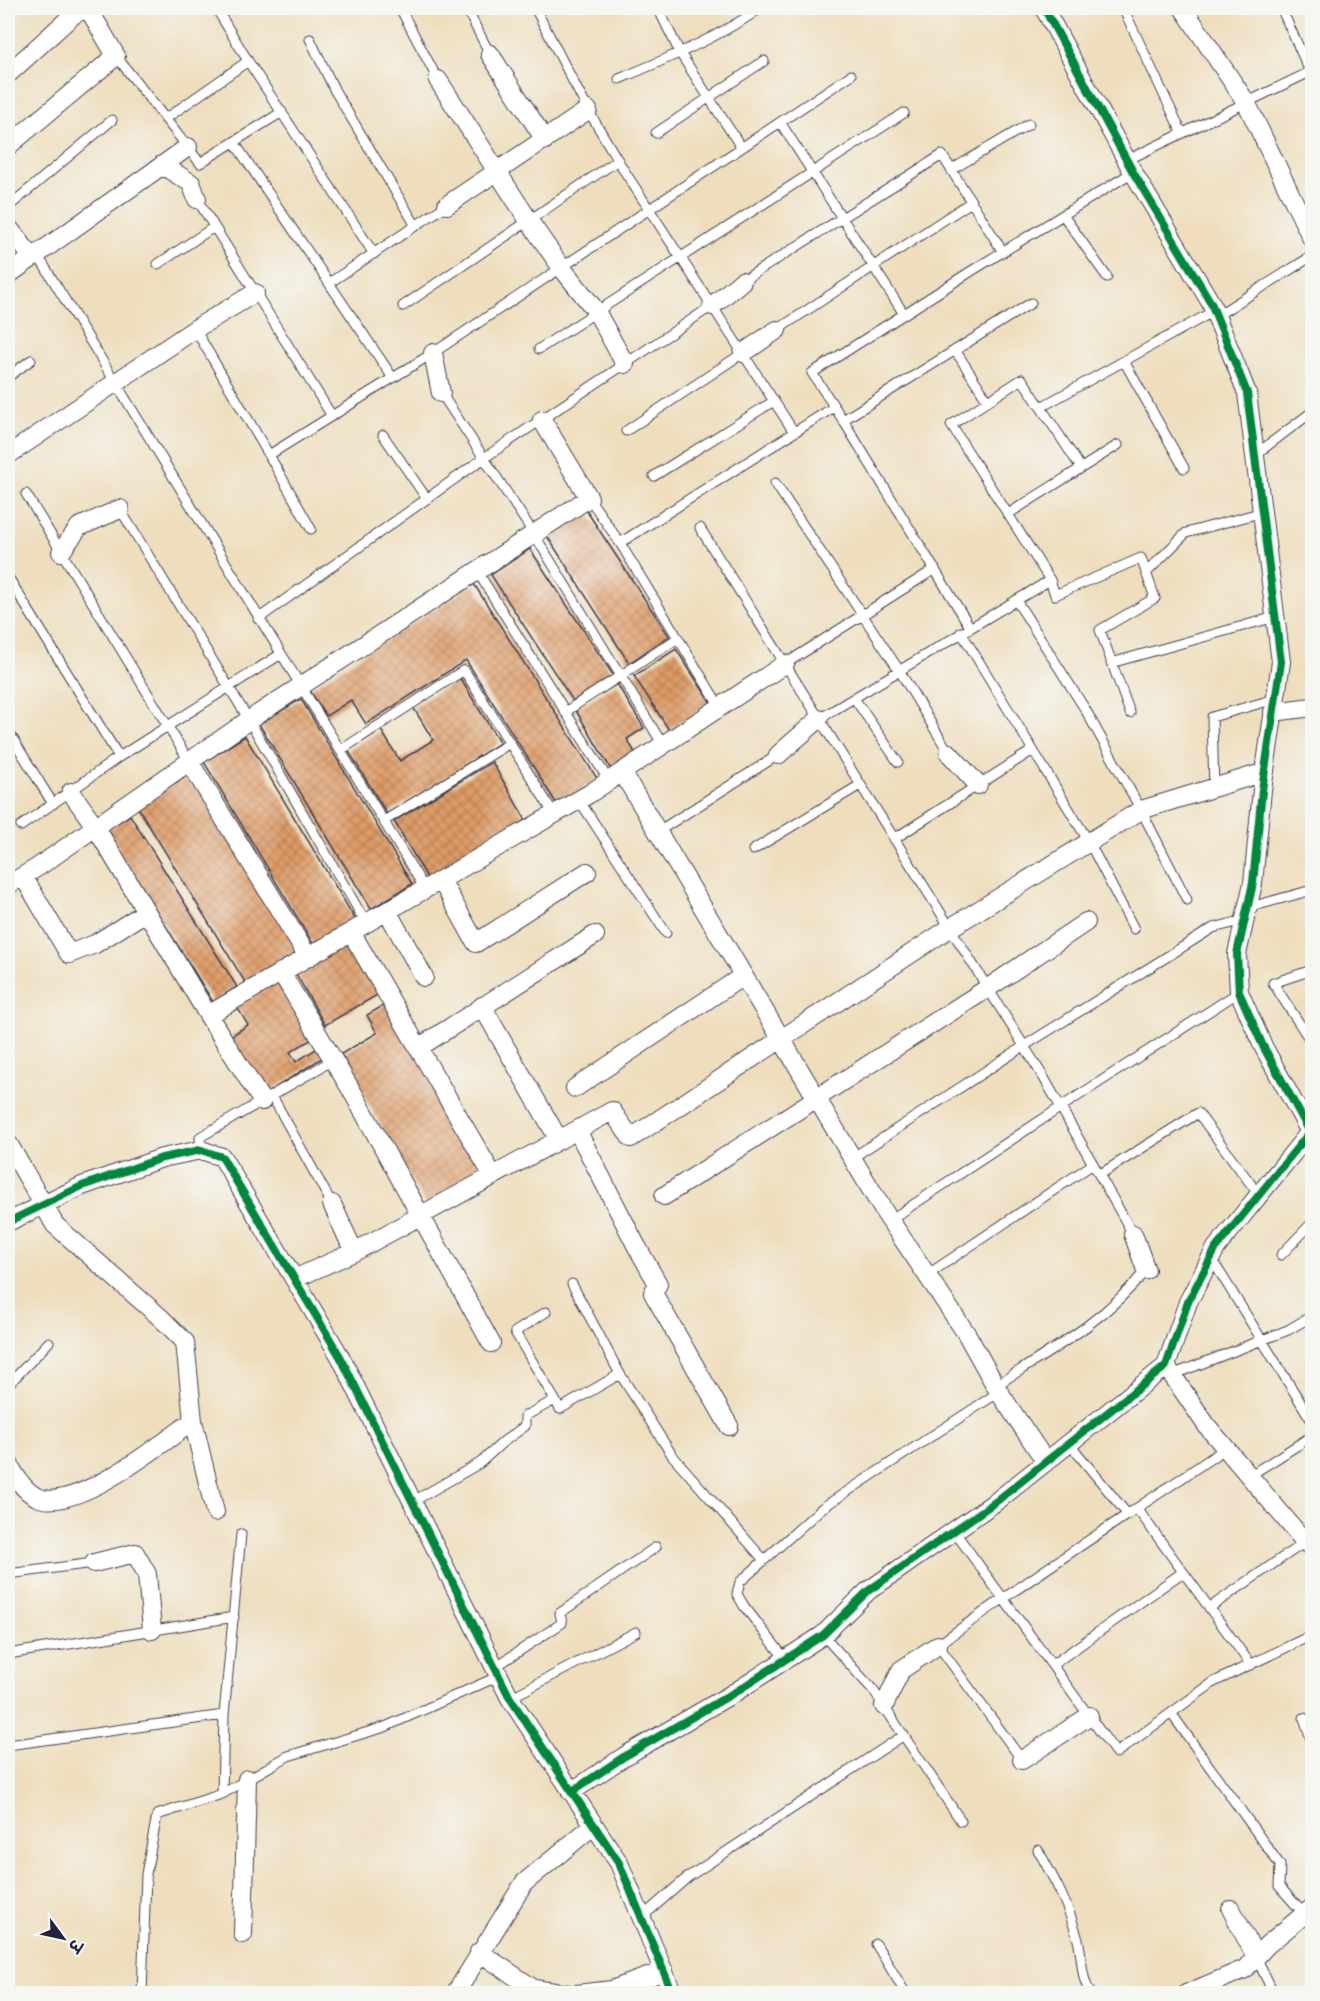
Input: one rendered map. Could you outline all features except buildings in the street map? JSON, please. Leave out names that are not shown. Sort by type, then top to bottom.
[{"type":"street","points":[[8,74],[73,15],[87,8],[116,56],[8,146]]},
{"type":"street","points":[[571,1792],[625,1756],[737,1691],[823,1635],[868,1591],[998,1500],[1069,1443],[1169,1370],[1188,1302],[1216,1248],[1311,1130],[1263,1046],[1239,992],[1238,954],[1253,883],[1265,771],[1281,662],[1247,393],[1215,314],[1130,166],[1044,8]]},
{"type":"street","points":[[1183,8],[1246,102],[1312,239]]},
{"type":"street","points":[[490,54],[545,140]]},
{"type":"street","points":[[438,80],[529,221],[561,267],[597,311],[625,364]]},
{"type":"street","points":[[447,206],[588,110]]},
{"type":"street","points":[[8,275],[188,147]]},
{"type":"street","points":[[162,165],[191,183],[197,199]]},
{"type":"street","points":[[8,227],[34,255]]},
{"type":"street","points":[[712,306],[742,281]]},
{"type":"street","points":[[8,455],[195,329],[255,293]]},
{"type":"street","points":[[743,353],[777,330]]},
{"type":"street","points":[[433,353],[441,393]]},
{"type":"street","points":[[146,912],[95,944],[69,954],[15,880],[249,720],[589,498],[542,420]]},
{"type":"street","points":[[61,552],[79,527],[120,509]]},
{"type":"street","points":[[208,1015],[579,800],[785,664]]},
{"type":"street","points":[[1274,706],[1312,707]]},
{"type":"street","points":[[778,756],[819,719]]},
{"type":"street","points":[[949,753],[978,785]]},
{"type":"street","points":[[189,761],[308,957]]},
{"type":"street","points":[[294,1280],[354,1252],[612,1111],[631,1138],[950,928],[1141,810],[1214,789],[1265,771]]},
{"type":"street","points":[[615,777],[657,832],[890,1220],[966,1333],[997,1389],[1046,1462]]},
{"type":"street","points":[[71,792],[95,826],[208,1015],[267,1098]]},
{"type":"street","points":[[433,884],[476,943],[587,872]]},
{"type":"street","points":[[387,911],[424,977]]},
{"type":"street","points":[[664,1196],[988,988],[1086,922]]},
{"type":"street","points":[[359,927],[418,1048],[493,1176]]},
{"type":"street","points":[[418,1048],[595,934]]},
{"type":"street","points":[[281,972],[333,1060],[491,1343]]},
{"type":"street","points":[[575,1088],[743,976]]},
{"type":"street","points":[[483,1006],[559,1140]]},
{"type":"street","points":[[577,1130],[658,1284],[653,1293],[729,1426]]},
{"type":"street","points":[[8,1143],[55,1225],[185,1342],[193,1421],[214,1512]]},
{"type":"street","points":[[8,1222],[82,1186],[152,1162],[201,1150],[222,1157],[341,1358],[510,1698],[619,1863],[673,1994]]},
{"type":"street","points":[[332,1204],[354,1252]]},
{"type":"street","points":[[1132,1234],[1146,1270]]},
{"type":"street","points":[[1169,1370],[1207,1426],[1309,1545]]},
{"type":"street","points":[[8,1462],[18,1480],[37,1497],[61,1500],[114,1477],[193,1421]]},
{"type":"street","points":[[94,1563],[135,1552],[147,1574],[152,1630]]},
{"type":"street","points":[[884,1706],[901,1670],[938,1645]]},
{"type":"street","points":[[1022,1760],[1089,1716]]},
{"type":"street","points":[[243,1934],[247,1779]]},
{"type":"street","points":[[455,1994],[524,1883],[594,1825]]},
{"type":"street","points":[[1231,1909],[1256,1957]]},
{"type":"street","points":[[1186,1994],[1245,1969],[1267,1945],[1308,1911]]},
{"type":"street","points":[[479,1952],[534,1989],[568,1994]]},
{"type":"street","points":[[577,1994],[609,1992],[664,1971]]},
{"type":"lane","points":[[216,8],[248,62],[374,254]]},
{"type":"lane","points":[[400,8],[438,80]]},
{"type":"lane","points":[[466,8],[490,54]]},
{"type":"lane","points":[[535,8],[588,110],[618,160],[794,432]]},
{"type":"lane","points":[[658,8],[680,53],[741,147]]},
{"type":"lane","points":[[619,79],[733,28],[761,8]]},
{"type":"lane","points":[[1122,8],[1182,133]]},
{"type":"lane","points":[[1134,929],[1089,842],[1033,750],[934,569],[843,420],[812,374],[1063,215],[1130,166],[1182,133],[1312,73],[1281,8]]},
{"type":"lane","points":[[310,39],[335,91],[416,226]]},
{"type":"lane","points":[[116,56],[200,163],[282,112]]},
{"type":"lane","points":[[656,134],[764,61]]},
{"type":"lane","points":[[165,119],[248,62]]},
{"type":"lane","points":[[269,455],[433,353],[851,75]]},
{"type":"lane","points":[[539,349],[904,113]]},
{"type":"lane","points":[[8,207],[112,120]]},
{"type":"lane","points":[[780,122],[904,314]]},
{"type":"lane","points":[[951,170],[1029,124]]},
{"type":"lane","points":[[234,142],[393,378]]},
{"type":"lane","points":[[742,281],[942,155],[1003,252]]},
{"type":"lane","points":[[403,306],[618,160]]},
{"type":"lane","points":[[197,199],[332,416]]},
{"type":"lane","points":[[777,330],[971,202]]},
{"type":"lane","points":[[329,283],[447,206]]},
{"type":"lane","points":[[1063,215],[1107,277]]},
{"type":"lane","points":[[158,264],[214,227]]},
{"type":"lane","points":[[34,255],[384,821],[433,884]]},
{"type":"lane","points":[[1041,407],[1215,314],[1312,256]]},
{"type":"lane","points":[[843,420],[1031,303]]},
{"type":"lane","points":[[258,619],[484,458],[712,306]]},
{"type":"lane","points":[[195,329],[311,529]]},
{"type":"lane","points":[[955,350],[988,401]]},
{"type":"lane","points":[[626,431],[743,353]]},
{"type":"lane","points":[[8,377],[31,360]]},
{"type":"lane","points":[[1124,361],[1184,468]]},
{"type":"lane","points":[[1081,468],[1022,379],[951,425],[1050,580],[1055,595],[1141,558],[1155,598],[1100,630],[1130,713]]},
{"type":"lane","points":[[441,393],[534,534],[663,745]]},
{"type":"lane","points":[[654,476],[774,401]]},
{"type":"lane","points":[[620,543],[834,407]]},
{"type":"lane","points":[[1255,454],[1312,412]]},
{"type":"lane","points":[[383,435],[427,499]]},
{"type":"lane","points":[[1008,514],[1118,445]]},
{"type":"lane","points":[[775,483],[899,670],[949,753]]},
{"type":"lane","points":[[26,494],[189,761]]},
{"type":"lane","points":[[589,498],[620,543],[720,707]]},
{"type":"lane","points":[[120,509],[249,720],[359,927]]},
{"type":"lane","points":[[1146,573],[1186,533],[1263,512]]},
{"type":"lane","points":[[700,528],[1024,1046],[1132,1234]]},
{"type":"lane","points":[[785,664],[934,569]]},
{"type":"lane","points":[[477,572],[565,712],[615,777]]},
{"type":"lane","points":[[8,577],[11,592],[119,757]]},
{"type":"lane","points":[[819,719],[1050,580]]},
{"type":"lane","points":[[1016,600],[1085,709],[1141,810],[1186,900]]},
{"type":"lane","points":[[1112,663],[1275,617]]},
{"type":"lane","points":[[565,712],[678,638]]},
{"type":"lane","points":[[21,826],[119,757],[281,654]]},
{"type":"lane","points":[[341,750],[464,670],[554,814]]},
{"type":"lane","points":[[854,698],[898,762]]},
{"type":"lane","points":[[1214,789],[1212,717],[1274,706]]},
{"type":"lane","points":[[8,732],[53,804]]},
{"type":"lane","points":[[384,821],[510,743]]},
{"type":"lane","points":[[894,839],[1033,750]]},
{"type":"lane","points":[[657,832],[778,756]]},
{"type":"lane","points":[[753,850],[860,785]]},
{"type":"lane","points":[[579,800],[666,933]]},
{"type":"lane","points":[[852,1158],[1024,1046],[1213,928],[1312,890]]},
{"type":"lane","points":[[1312,970],[1273,982],[1312,1043]]},
{"type":"lane","points":[[890,1220],[1239,992]]},
{"type":"lane","points":[[201,1150],[200,1137],[333,1060]]},
{"type":"lane","points":[[267,1098],[332,1204]]},
{"type":"lane","points":[[1099,1175],[1198,1113],[1259,1196]]},
{"type":"lane","points":[[927,1275],[1093,1164]]},
{"type":"lane","points":[[1281,1255],[1312,1223]]},
{"type":"lane","points":[[1211,1258],[1312,1421]]},
{"type":"lane","points":[[786,1660],[744,1606],[737,1594],[740,1582],[822,1508],[1084,1329],[1127,1294],[1146,1270]]},
{"type":"lane","points":[[572,1284],[620,1374],[672,1455],[764,1560]]},
{"type":"lane","points":[[546,1312],[515,1332],[560,1409],[620,1374]]},
{"type":"lane","points":[[1169,1370],[1262,1340],[1288,1330],[1312,1316]]},
{"type":"lane","points":[[8,1385],[49,1342]]},
{"type":"lane","points":[[412,1502],[480,1463],[525,1426],[525,1416],[555,1400]]},
{"type":"lane","points":[[1249,1476],[1312,1436]]},
{"type":"lane","points":[[1069,1443],[1128,1515]]},
{"type":"lane","points":[[1022,1760],[938,1645],[1003,1597],[1137,1510],[1226,1448]]},
{"type":"lane","points":[[1137,1510],[1251,1665]]},
{"type":"lane","points":[[954,1531],[1116,1753],[1214,1683],[1312,1635]]},
{"type":"lane","points":[[222,1794],[224,1715],[241,1534]]},
{"type":"lane","points":[[1209,1608],[1309,1545]]},
{"type":"lane","points":[[142,1994],[146,1874],[157,1815],[222,1794],[288,1756],[385,1727],[497,1672],[562,1623],[560,1613],[656,1547]]},
{"type":"lane","points":[[8,1574],[94,1563]]},
{"type":"lane","points":[[1052,1665],[1183,1572]]},
{"type":"lane","points":[[8,1654],[234,1617]]},
{"type":"lane","points":[[510,1698],[636,1632]]},
{"type":"lane","points":[[823,1635],[873,1690],[961,1821]]},
{"type":"lane","points":[[1171,1713],[1280,1864],[1279,1886],[1308,1911]]},
{"type":"lane","points":[[8,1745],[224,1715]]},
{"type":"lane","points":[[1304,1718],[1312,1742]]},
{"type":"lane","points":[[642,1917],[688,1877],[904,1735]]},
{"type":"lane","points":[[1038,1850],[1067,1902],[1079,1942],[1084,1984],[1090,1994]]},
{"type":"lane","points":[[876,1944],[906,1994]]},
{"type":"lane","points":[[1256,1957],[1274,1994]]},
{"type":"cycle path","points":[[571,1792],[625,1756],[737,1691],[823,1635],[868,1591],[998,1500],[1166,1366],[1188,1302],[1216,1248],[1310,1132],[1263,1046],[1239,992],[1237,954],[1253,883],[1262,790],[1281,662],[1247,393],[1211,303],[1133,172],[1044,8]]},
{"type":"cycle path","points":[[8,1222],[82,1186],[162,1158],[201,1150],[222,1157],[341,1358],[510,1698],[619,1863],[673,1994]]}]
